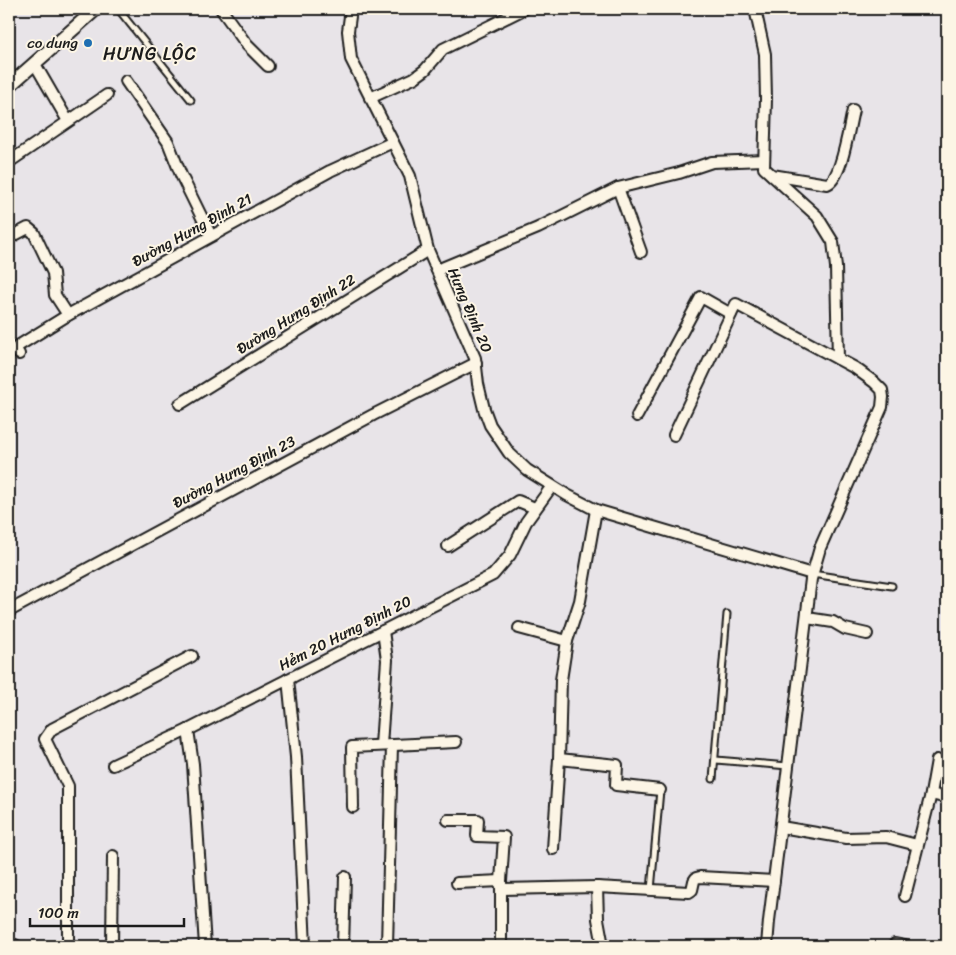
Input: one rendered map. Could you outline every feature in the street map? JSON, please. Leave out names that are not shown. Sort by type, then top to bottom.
[{"type":"street","points":[[222,9],[247,45],[268,66]]},
{"type":"street","name":"Hưng Định 20","points":[[351,9],[348,32],[351,59],[410,176],[428,250],[475,358],[484,409],[490,425],[509,453],[527,470],[596,510],[812,574]]},
{"type":"street","points":[[370,98],[414,78],[425,70],[443,49],[524,9]]},
{"type":"street","points":[[755,9],[765,54],[764,168],[817,216],[833,242],[836,266],[838,359]]},
{"type":"street","points":[[9,86],[93,10]]},
{"type":"street","points":[[35,64],[68,122]]},
{"type":"street","points":[[126,81],[168,142],[181,175],[211,236]]},
{"type":"street","points":[[9,162],[107,95]]},
{"type":"street","points":[[771,175],[827,184],[832,182],[842,156],[853,110]]},
{"type":"street","name":"Đường Hưng Định 21","points":[[19,354],[16,350],[18,346],[68,315],[330,171],[393,142]]},
{"type":"street","points":[[437,270],[538,228],[618,188],[679,173],[712,162],[764,160]]},
{"type":"street","points":[[618,188],[641,252]]},
{"type":"street","points":[[9,238],[28,228],[31,229],[53,273],[56,295],[68,315]]},
{"type":"street","name":"Đường Hưng Định 22","points":[[180,404],[428,250]]},
{"type":"street","points":[[637,416],[701,297],[731,314]]},
{"type":"street","points":[[674,436],[736,304],[838,359],[874,382],[882,390],[882,407],[820,548],[812,574],[767,946]]},
{"type":"street","name":"Đường Hưng Định 23","points":[[9,611],[374,415],[476,363]]},
{"type":"street","name":"Hẻm 20 Hưng Định 20","points":[[113,765],[188,730],[493,575],[510,555],[535,508],[552,486]]},
{"type":"street","points":[[448,546],[518,501],[535,508]]},
{"type":"street","points":[[553,849],[559,759],[561,680],[567,641],[580,601],[596,510]]},
{"type":"street","points":[[807,618],[833,622],[845,629],[867,634]]},
{"type":"street","points":[[519,628],[567,641]]},
{"type":"street","points":[[381,745],[387,660],[383,631]]},
{"type":"street","points":[[68,946],[68,786],[45,738],[52,729],[192,656]]},
{"type":"street","points":[[288,679],[296,757],[305,946]]},
{"type":"street","points":[[188,730],[193,764],[205,946]]},
{"type":"street","points":[[354,807],[352,747],[456,742]]},
{"type":"street","points":[[388,946],[392,745]]},
{"type":"street","points":[[559,759],[616,765],[616,785],[660,790]]},
{"type":"street","points":[[905,896],[937,760]]},
{"type":"street","points":[[930,794],[947,798]]},
{"type":"street","points":[[448,820],[478,820],[477,836],[504,837],[501,885],[501,946]]},
{"type":"street","points":[[781,828],[846,838],[886,837],[918,845]]},
{"type":"street","points":[[112,856],[112,946]]},
{"type":"street","points":[[343,946],[345,877]]},
{"type":"street","points":[[457,883],[689,892],[692,890],[696,878],[700,877],[774,881]]},
{"type":"street","points":[[597,887],[597,915],[603,946]]},
{"type":"street","points":[[9,944],[15,946]]},
{"type":"street","points":[[894,946],[895,944],[905,946]]},
{"type":"lane","points":[[118,9],[191,100]]},
{"type":"lane","points":[[812,574],[892,586]]},
{"type":"lane","points":[[713,779],[727,614]]},
{"type":"lane","points":[[716,760],[789,766]]},
{"type":"lane","points":[[651,890],[660,790]]},
{"type":"place","name":"co dung","points":[[88,43]]},
{"type":"district","name":"HƯNG LỘC","points":[[150,54]]}]
